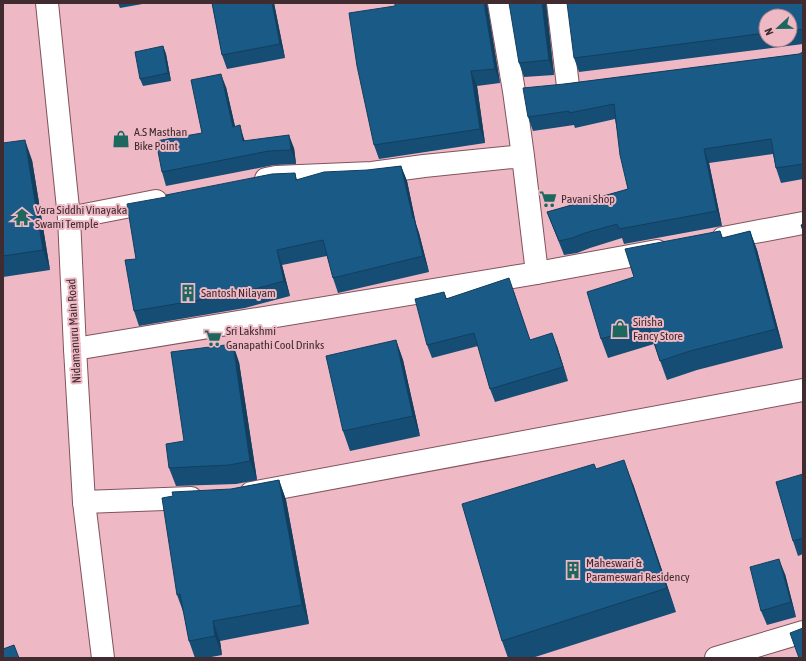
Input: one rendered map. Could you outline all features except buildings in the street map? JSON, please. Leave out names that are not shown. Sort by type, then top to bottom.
[{"type":"street","name":"Nidamanuru Main Road","points":[[47,3],[69,218],[84,502],[103,658]]},
{"type":"street","points":[[499,3],[514,91],[537,273]]},
{"type":"street","points":[[514,91],[576,85],[558,3]]},
{"type":"street","points":[[245,183],[276,177],[372,173],[523,156]]},
{"type":"street","points":[[69,218],[176,197]]},
{"type":"street","points":[[701,242],[803,224]]},
{"type":"street","points":[[75,348],[537,273],[678,247]]},
{"type":"street","points":[[84,502],[245,494],[803,390]]},
{"type":"street","points":[[716,658],[755,652],[803,632]]},
{"type":"place","name":"A.S Masthan Bike Point","points":[[121,139]]},
{"type":"place","name":"Pavani Shop","points":[[548,199]]},
{"type":"place","name":"Vara Siddhi Vinayaka Swami Temple","points":[[22,217]]},
{"type":"place","name":"Santosh Nilayam","points":[[188,293]]},
{"type":"place","name":"Sirisha Fancy Store","points":[[620,329]]},
{"type":"place","name":"Sri Lakshmi Ganapathi Cool Drinks","points":[[213,338]]},
{"type":"place","name":"Maheswari & Parameswari Residency","points":[[573,570]]}]
